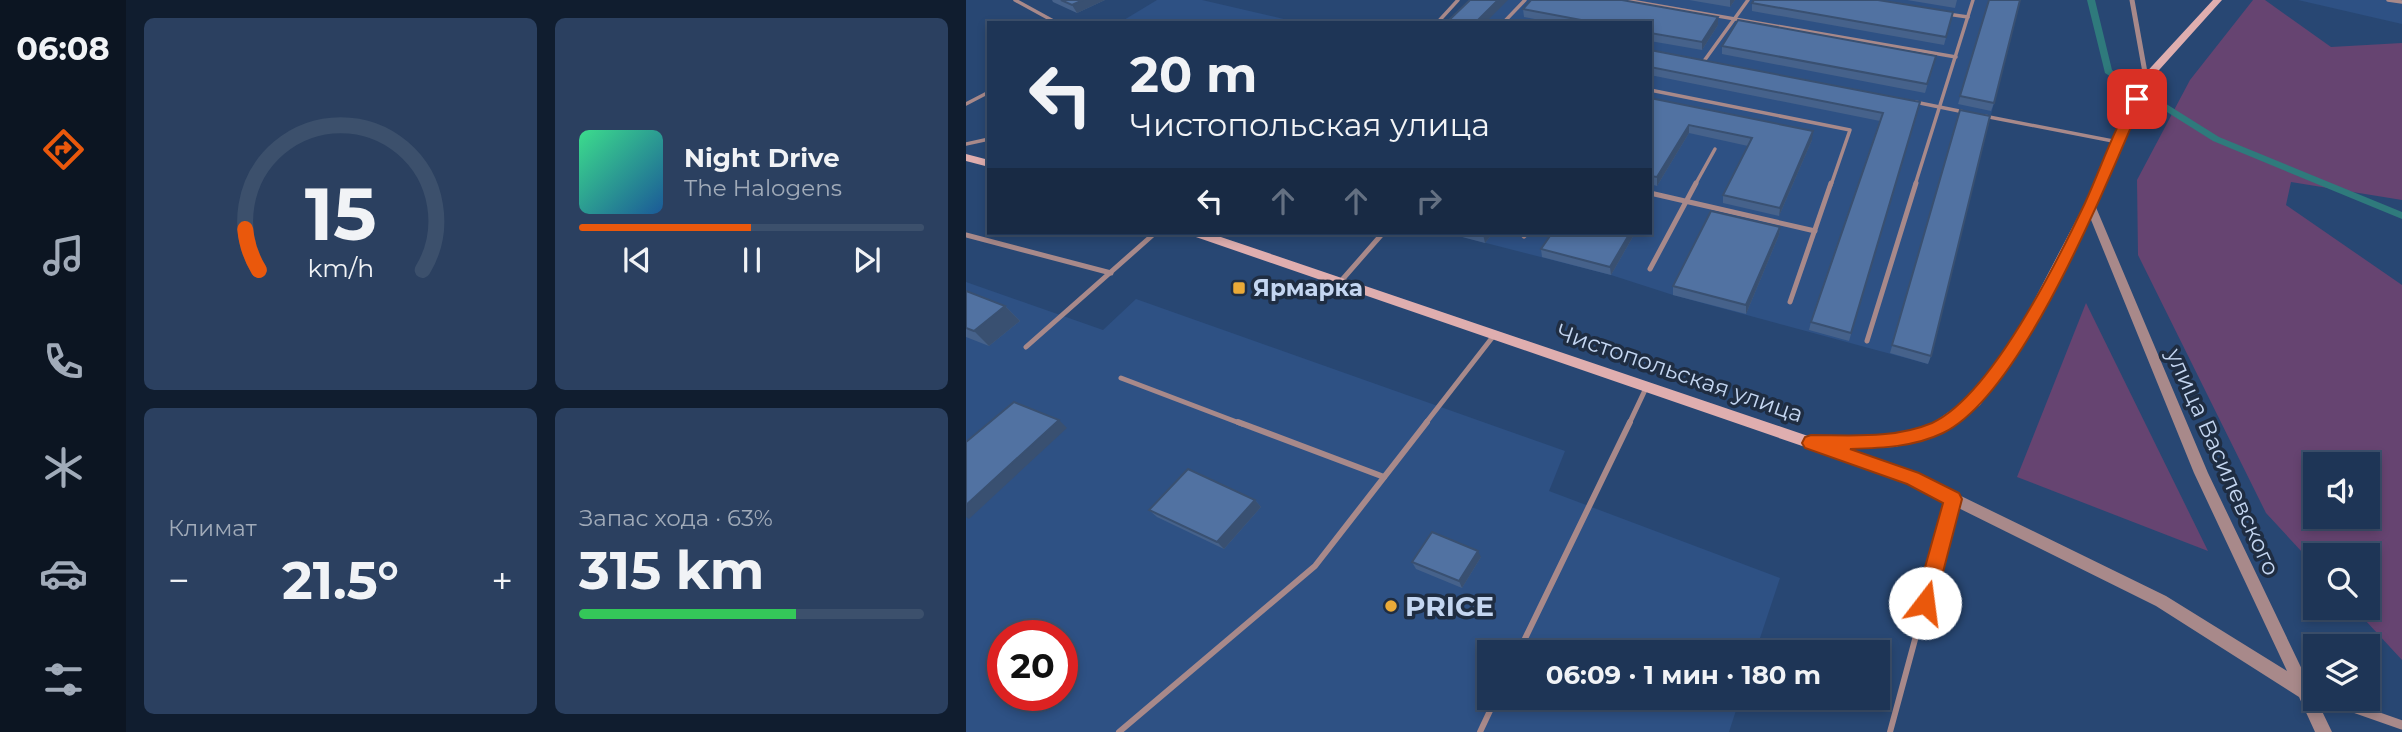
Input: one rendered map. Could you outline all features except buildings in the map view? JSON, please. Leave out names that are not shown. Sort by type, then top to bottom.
[{"type":"main road","points":[[1811,443],[1895,441],[1938,428],[1975,401],[2019,342],[2090,205],[2146,78],[2218,0]]},
{"type":"main road","points":[[966,157],[987,163]]},
{"type":"main road","name":"Чистопольская улица","points":[[1203,235],[1811,443]]},
{"type":"street","points":[[2132,0],[2146,78]]},
{"type":"street","name":"улица Василевского","points":[[2090,205],[2201,473],[2303,679]]},
{"type":"street","name":"Чистопольская улица","points":[[1811,443],[1913,479],[2161,601],[2303,689]]},
{"type":"street","name":"улица Василевского","points":[[2316,711],[2324,732]]},
{"type":"street","points":[[2362,711],[2402,725]]},
{"type":"lane","points":[[1015,0],[1053,21]]},
{"type":"lane","points":[[1439,21],[1458,0]]},
{"type":"lane","points":[[1507,21],[1525,0]]},
{"type":"lane","points":[[1625,0],[1956,57]]},
{"type":"lane","points":[[1704,61],[1748,0]]},
{"type":"lane","points":[[1867,341],[1942,107],[1973,0]]},
{"type":"lane","points":[[2388,0],[2402,2]]},
{"type":"lane","points":[[1943,13],[1968,17]]},
{"type":"lane","points":[[1691,59],[1718,64]]},
{"type":"lane","points":[[1652,90],[1850,130],[1790,302]]},
{"type":"lane","points":[[966,104],[987,93]]},
{"type":"lane","points":[[1902,100],[1969,113]]},
{"type":"lane","points":[[1982,116],[2118,142]]},
{"type":"lane","points":[[966,144],[987,139]]},
{"type":"lane","points":[[1650,269],[1715,149]]},
{"type":"lane","points":[[1652,193],[1815,231]]},
{"type":"lane","points":[[966,235],[1111,273]]},
{"type":"lane","points":[[1026,347],[1153,235]]},
{"type":"lane","points":[[1340,281],[1381,235]]},
{"type":"lane","points":[[1119,732],[1315,566],[1495,334]]},
{"type":"lane","points":[[1121,378],[1384,477]]},
{"type":"lane","points":[[1524,640],[1647,385]]},
{"type":"lane","points":[[1890,732],[1953,499]]},
{"type":"lane","points":[[1480,732],[1490,710]]},
{"type":"shaded area","points":[[1157,0],[1202,0],[1292,21],[1122,21]]},
{"type":"shaded area","points":[[1480,0],[2020,0],[1928,364],[1673,295],[1611,275],[1455,235],[1652,235],[1652,21],[1458,21]]},
{"type":"shaded area","points":[[2253,0],[2265,0],[2331,47],[2402,43],[2402,200],[2291,182],[2286,205],[2402,285],[2402,660],[2365,620],[2380,620],[2380,543],[2303,543],[2303,553],[2266,513],[2138,255],[2137,180],[2190,80]]},
{"type":"shaded area","points":[[2298,0],[2402,0],[2402,24]]},
{"type":"shaded area","points":[[966,282],[1103,330],[1136,299],[1565,451],[1549,491],[1780,578],[1759,640],[1477,640],[1477,710],[1736,710],[1729,732],[966,732]]},
{"type":"shaded area","points":[[2086,303],[2208,551],[2017,477]]},
{"type":"waterway","points":[[2091,0],[2108,71],[2216,139],[2402,216]]},
{"type":"place","name":"Ярмарка","points":[[1239,288]]},
{"type":"place","name":"PRICE","points":[[1391,606]]},
{"type":"route","points":[[1925,603],[1953,499],[1913,479],[1811,443],[1895,441],[1938,428],[1975,401],[2019,342],[2090,205],[2137,99]]}]
